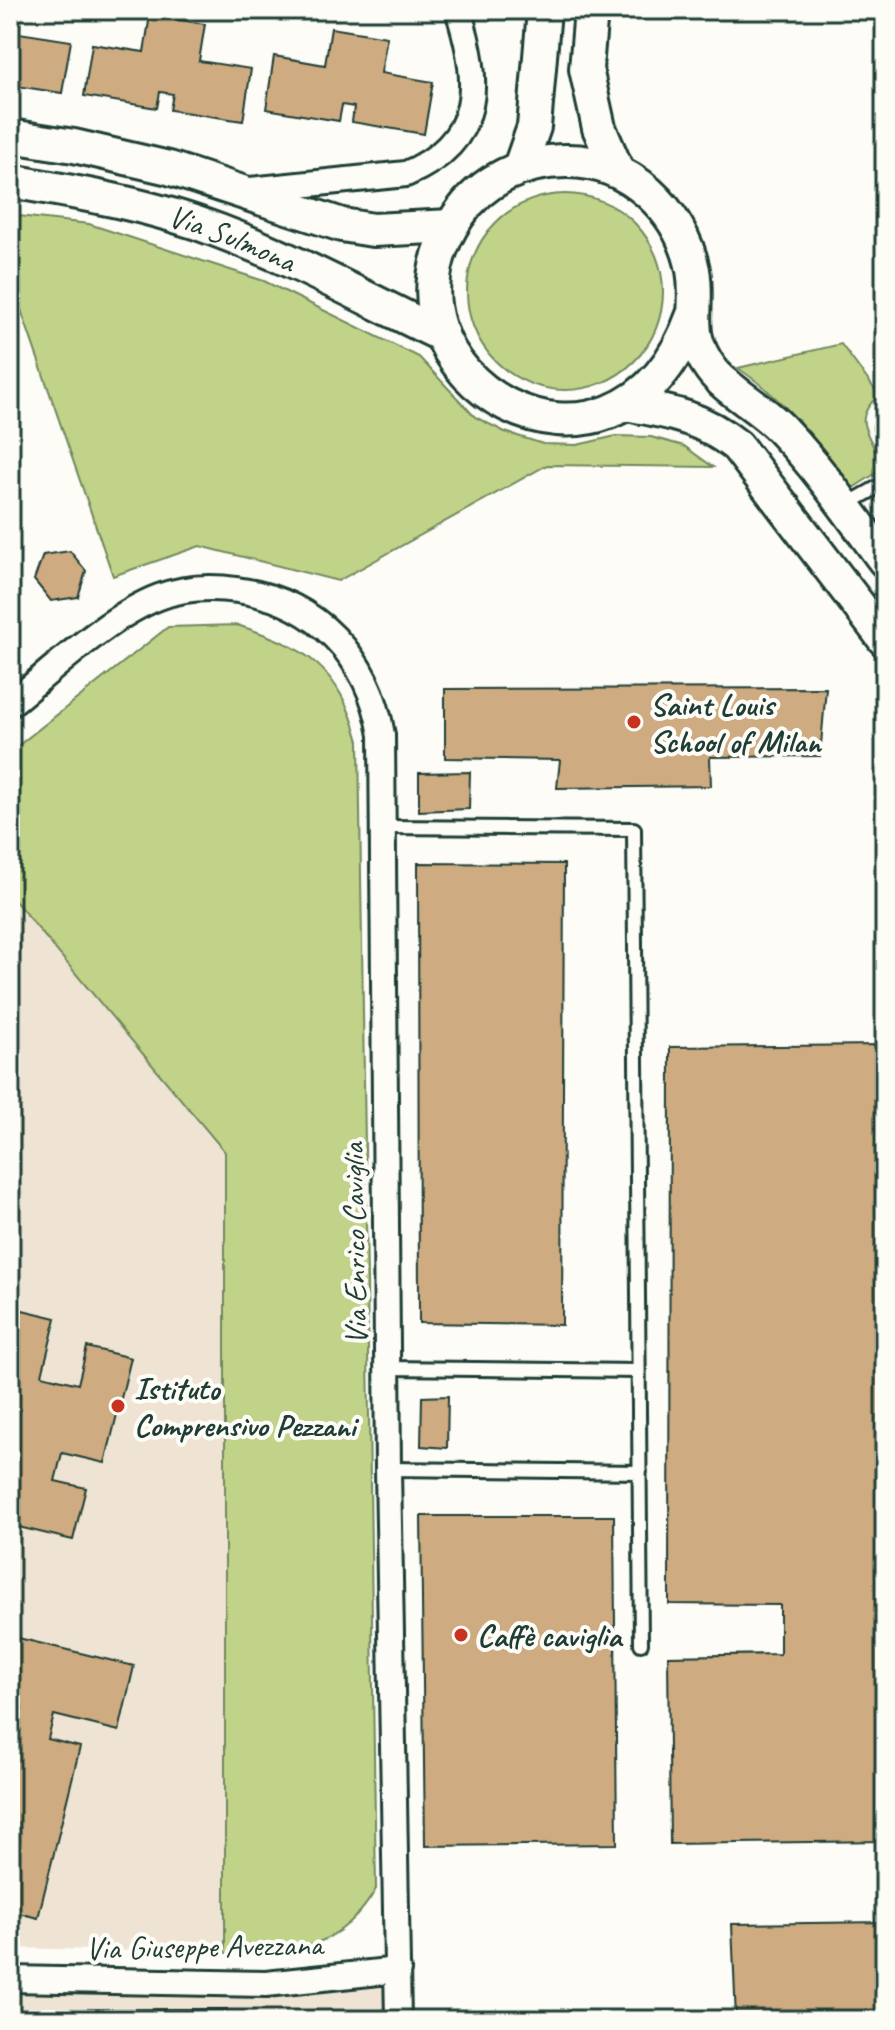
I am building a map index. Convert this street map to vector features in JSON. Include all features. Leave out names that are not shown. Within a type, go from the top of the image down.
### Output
[{"type":"street","points":[[243,190],[406,174],[447,152],[462,133],[470,110],[472,82],[464,28],[458,10]]},
{"type":"street","points":[[520,167],[534,127],[544,10]]},
{"type":"street","points":[[591,10],[586,69],[599,128],[617,170]]},
{"type":"street","name":"Via Sulmona","points":[[10,136],[116,155],[243,190],[342,225],[373,230],[451,226]]},
{"type":"street","points":[[693,315],[677,354],[663,374],[626,404],[596,416],[572,419],[540,417],[495,400],[470,379],[451,354],[442,335],[435,300],[435,276],[440,252],[451,226],[465,206],[484,188],[520,167],[567,160],[591,162],[617,170],[650,193],[670,215],[684,241],[693,273],[695,342],[715,375],[784,431],[885,561]]},
{"type":"street","name":"Via Sulmona","points":[[10,181],[151,209],[217,230],[286,257],[442,335]]},
{"type":"street","points":[[626,404],[685,415],[737,446],[885,640]]},
{"type":"street","name":"Via Enrico Caviglia","points":[[10,704],[118,619],[161,596],[184,589],[212,587],[246,591],[284,602],[308,614],[331,633],[364,679],[375,704],[382,735],[388,1469],[398,2020]]},
{"type":"street","name":"Via Giuseppe Avezzana","points":[[10,1979],[266,1984],[398,1970]]},
{"type":"lane","points":[[885,416],[881,428],[885,438]]},
{"type":"lane","points":[[844,506],[885,483]]},
{"type":"lane","points":[[382,827],[634,829],[641,1644]]},
{"type":"lane","points":[[387,1368],[638,1371]]},
{"type":"lane","points":[[388,1469],[640,1472]]},
{"type":"shaded area","name":"Istituto Comprensivo Pezzani","points":[[10,895],[225,1152],[225,1953],[10,1948]]},
{"type":"shaded area","points":[[398,1970],[398,2020],[10,2020],[10,1979]]},
{"type":"green space","points":[[565,194],[603,201],[620,210],[634,223],[647,237],[656,254],[663,292],[656,330],[647,347],[634,361],[620,374],[603,383],[565,390],[527,383],[510,374],[496,361],[483,347],[474,330],[467,292],[474,254],[483,237],[496,223],[510,210],[527,201]]},
{"type":"green space","points":[[10,215],[89,224],[264,281],[419,357],[475,417],[505,432],[543,444],[577,445],[616,436],[651,437],[684,446],[713,467],[547,465],[338,581],[200,546],[113,576],[10,278]]},
{"type":"green space","points":[[841,344],[879,395],[864,416],[866,432],[878,460],[878,472],[853,488],[786,408],[738,368]]},
{"type":"green space","points":[[237,625],[283,642],[317,664],[341,695],[359,741],[376,1889],[347,1925],[330,1936],[292,1950],[249,1954],[225,1953],[225,1152],[10,895],[10,752],[168,627]]},
{"type":"building","points":[[10,10],[22,10],[19,33],[71,41],[62,93],[10,85]]},
{"type":"building","points":[[150,15],[205,24],[199,61],[251,69],[243,121],[170,110],[173,94],[160,92],[157,108],[84,96],[92,44],[144,52]]},
{"type":"building","points":[[331,28],[387,37],[381,73],[433,82],[424,134],[352,122],[354,107],[342,105],[339,121],[266,109],[274,56],[325,65]]},
{"type":"building","points":[[70,551],[86,571],[78,597],[51,601],[34,580],[43,555]]},
{"type":"building","name":"Saint Louis School of Milan","points":[[826,688],[820,756],[710,757],[711,786],[557,788],[560,760],[445,758],[445,689]]},
{"type":"building","points":[[470,772],[469,809],[419,811],[419,773]]},
{"type":"building","points":[[418,863],[564,864],[562,1325],[419,1323]]},
{"type":"building","points":[[885,1045],[885,1841],[670,1844],[668,1656],[780,1654],[780,1605],[669,1604],[670,1047]]},
{"type":"building","points":[[10,1307],[56,1318],[42,1375],[78,1384],[87,1347],[131,1358],[105,1463],[62,1453],[55,1481],[86,1488],[73,1540],[10,1525],[10,1459],[16,1433],[10,1432]]},
{"type":"building","points":[[448,1396],[447,1448],[421,1446],[422,1397]]},
{"type":"building","points":[[421,1516],[614,1516],[617,1844],[425,1846]]},
{"type":"building","points":[[10,1636],[134,1666],[119,1731],[54,1715],[48,1739],[80,1747],[38,1918],[10,1911],[10,1729],[16,1730],[22,1708],[10,1705]]},
{"type":"building","points":[[885,1922],[885,2020],[736,2020],[732,1924]]},
{"type":"building","points":[[227,2009],[227,2020],[10,2020],[10,2010]]},
{"type":"place","name":"Saint Louis School of Milan","points":[[634,722]]},
{"type":"place","name":"Istituto Comprensivo Pezzani","points":[[118,1406]]},
{"type":"place","name":"Caffè caviglia","points":[[461,1635]]}]
